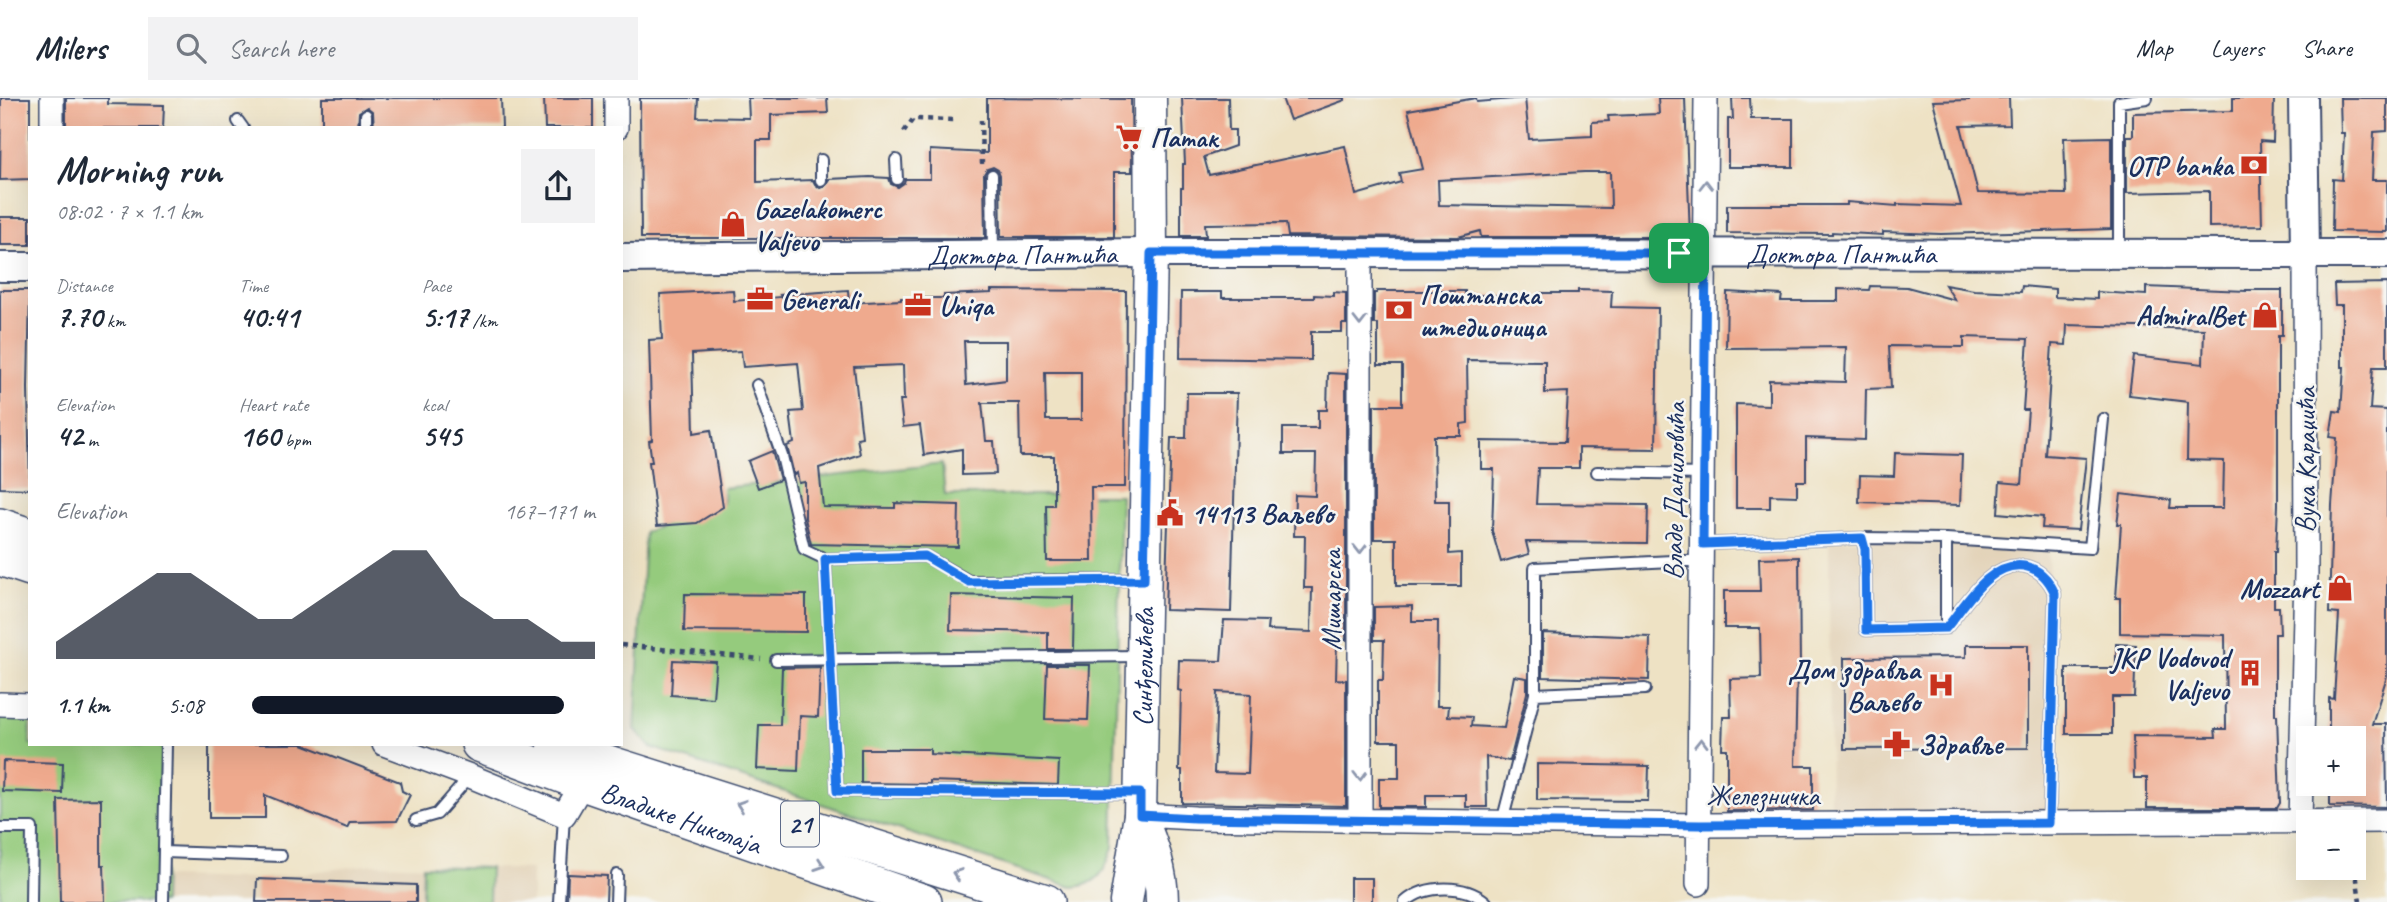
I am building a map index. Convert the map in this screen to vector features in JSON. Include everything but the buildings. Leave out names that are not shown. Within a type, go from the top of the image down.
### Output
[{"type":"main road","name":"Синђелићева","points":[[1126,902],[1140,804],[1151,253],[1150,98]]},
{"type":"main road","points":[[0,526],[28,535]]},
{"type":"main road","points":[[0,558],[28,567]]},
{"type":"main road","name":"Владике Николаја","points":[[567,746],[614,754],[1046,902]]},
{"type":"main road","name":"Владике Николаја","points":[[475,760],[583,783],[924,902]]},
{"type":"main road","name":"Синђелићева","points":[[1140,804],[1157,861],[1163,902]]},
{"type":"street","points":[[52,98],[52,126]]},
{"type":"street","points":[[616,98],[616,126]]},
{"type":"street","name":"Владе Даниловића","points":[[1698,884],[1706,98]]},
{"type":"street","name":"Вука Караџића","points":[[2300,810],[2305,573],[2303,98]]},
{"type":"street","name":"Доктора Пантића","points":[[623,258],[901,251],[993,255],[2387,254]]},
{"type":"street","name":"Мишарска","points":[[1360,253],[1360,820]]},
{"type":"street","points":[[0,267],[28,267]]},
{"type":"street","points":[[0,704],[28,705]]},
{"type":"street","points":[[395,746],[475,760],[564,815],[583,783]]},
{"type":"street","name":"Железничка","points":[[1140,804],[1195,818],[1700,825],[2296,822]]},
{"type":"street","name":"Железничка","points":[[2366,821],[2387,821]]},
{"type":"lane","points":[[2119,253],[2119,102],[2147,98]]},
{"type":"lane","points":[[366,115],[366,126]]},
{"type":"lane","points":[[821,160],[821,180]]},
{"type":"lane","points":[[897,160],[897,179]]},
{"type":"lane","points":[[992,175],[993,255]]},
{"type":"lane","points":[[757,384],[782,456],[804,549],[825,559],[925,556],[969,582],[1144,580]]},
{"type":"lane","points":[[1502,822],[1535,694],[1535,568],[1672,561],[1703,552],[1862,538],[1946,539],[2090,548],[2103,419]]},
{"type":"lane","points":[[1597,472],[1704,474]]},
{"type":"lane","points":[[1862,538],[1865,549],[1866,630],[1946,628],[1984,583],[2006,567],[2031,568],[2042,574],[2050,583],[2055,594],[2049,823]]},
{"type":"lane","points":[[1946,539],[1946,628]]},
{"type":"lane","points":[[825,559],[837,791],[1140,804]]},
{"type":"lane","points":[[776,660],[1143,656]]},
{"type":"lane","points":[[1535,694],[1645,689]]},
{"type":"lane","points":[[163,902],[166,746]]},
{"type":"lane","points":[[416,820],[437,814],[475,760]]},
{"type":"lane","points":[[559,902],[564,815]]},
{"type":"lane","points":[[0,828],[32,828],[31,902]]},
{"type":"lane","points":[[164,852],[281,856]]},
{"type":"lane","points":[[616,902],[617,876]]},
{"type":"lane","points":[[1405,902],[1414,894],[1426,890],[1447,890],[1465,891],[1486,902]]},
{"type":"path","points":[[904,132],[912,119],[957,120]]},
{"type":"path","points":[[981,120],[981,163],[992,175]]},
{"type":"path","points":[[623,645],[776,660]]},
{"type":"path","points":[[2357,880],[2360,902]]},
{"type":"shaded area","name":"Дом здравља Ваљево","points":[[1829,539],[2048,547],[2057,823],[1830,824]]},
{"type":"shaded area","points":[[375,864],[532,869],[532,902],[163,902],[163,877],[257,879]]},
{"type":"green space","points":[[942,464],[945,495],[1121,495],[1113,847],[1104,870],[1088,884],[1072,887],[650,747],[635,729],[645,532],[723,504],[723,488]]},
{"type":"green space","points":[[0,704],[28,705],[28,746],[160,746],[166,754],[163,902],[0,902]]},
{"type":"green space","points":[[423,866],[490,868],[489,902],[422,902]]},
{"type":"place","name":"Патак","points":[[1129,137]]},
{"type":"place","name":"OTP banka","points":[[2254,165]]},
{"type":"place","name":"Gazelakomerc Valjevo","points":[[733,224]]},
{"type":"place","name":"Generali","points":[[760,299]]},
{"type":"place","name":"Uniqa","points":[[918,305]]},
{"type":"place","name":"Поштанска штедионица","points":[[1399,310]]},
{"type":"place","name":"AdmiralBet","points":[[2265,315]]},
{"type":"place","name":"14113 Ваљево","points":[[1170,513]]},
{"type":"place","name":"Mozzart","points":[[2340,588]]},
{"type":"place","name":"JKP Vodovod Valjevo","points":[[2250,673]]},
{"type":"place","name":"Дом здравља Ваљево","points":[[1941,685]]},
{"type":"place","name":"Здравље","points":[[1897,744]]},
{"type":"route","points":[[1151,253],[1679,253],[1706,253],[1703,544],[1862,538],[1865,549],[1866,630],[1946,628],[1995,573],[2006,567],[2019,566],[2042,574],[2055,594],[2049,823],[1700,825],[1195,818],[1140,815],[1140,793],[837,791],[825,559],[925,556],[969,582],[1144,580],[1151,253]]}]
